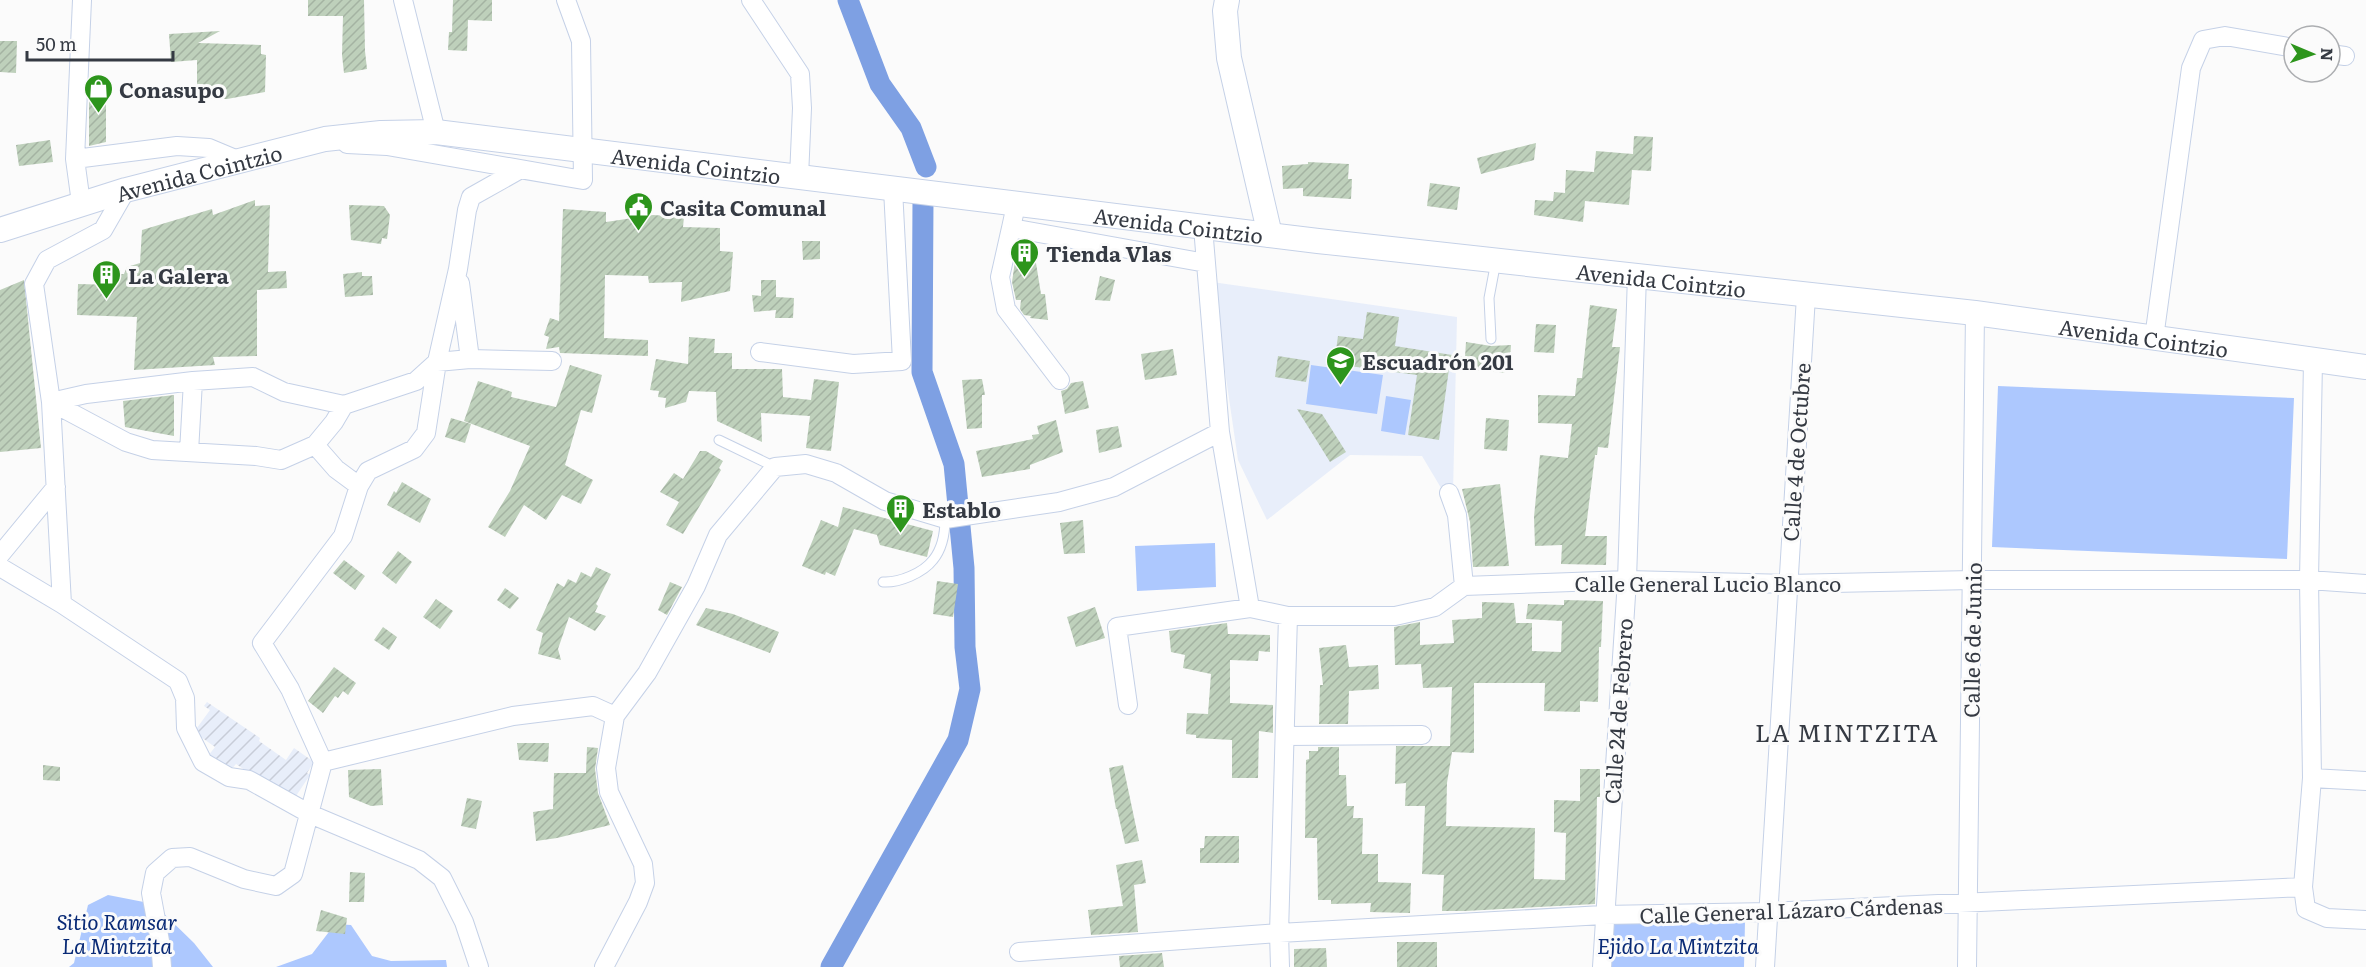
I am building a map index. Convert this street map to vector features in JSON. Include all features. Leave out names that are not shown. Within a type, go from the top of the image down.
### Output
[{"type":"main road","points":[[1227,0],[1225,11],[1229,58],[1270,235]]},
{"type":"main road","name":"Avenida Cointzio","points":[[0,230],[126,190],[325,139],[381,133],[436,132],[892,189],[1013,216],[1203,227],[1637,275],[1975,314],[2366,367]]},
{"type":"street","points":[[81,203],[75,159],[82,0]]},
{"type":"street","points":[[403,0],[436,132]]},
{"type":"street","points":[[325,139],[354,146],[396,148],[583,180],[581,41],[566,0]]},
{"type":"street","points":[[751,0],[801,74],[799,177]]},
{"type":"street","points":[[2154,338],[2191,68],[2203,40],[2225,36],[2282,46]]},
{"type":"street","points":[[75,159],[177,146],[209,148],[240,161]]},
{"type":"street","points":[[162,967],[160,941],[151,893],[155,873],[172,858],[190,856],[244,879],[276,886],[293,874],[323,762],[290,690],[262,643],[343,536],[359,486],[368,471],[414,449],[426,433],[437,362],[471,197],[519,170]]},
{"type":"street","points":[[760,352],[853,364],[902,361],[892,189]]},
{"type":"street","points":[[62,604],[51,402],[34,284],[47,260],[103,230],[126,190]]},
{"type":"street","points":[[1060,380],[1006,309],[1000,277],[1013,216],[1206,263]]},
{"type":"street","points":[[1203,227],[1220,432],[1250,608]]},
{"type":"street","points":[[458,269],[470,359]]},
{"type":"street","name":"Calle 24 de Febrero","points":[[1602,967],[1603,915],[1627,580],[1637,275]]},
{"type":"street","name":"Calle 4 de Octubre","points":[[1765,967],[1806,296]]},
{"type":"street","name":"Calle 6 de Junio","points":[[1966,967],[1975,314]]},
{"type":"street","points":[[51,402],[86,394],[193,381],[253,377],[284,392],[344,405],[416,381],[437,362],[470,359],[552,361]]},
{"type":"street","points":[[2313,361],[2309,580],[2312,778],[2303,887],[2306,909],[2327,918],[2366,920]]},
{"type":"street","points":[[189,452],[193,381]]},
{"type":"street","points":[[51,402],[126,442],[152,450],[256,456],[281,460],[315,445],[334,422],[344,405]]},
{"type":"street","points":[[604,967],[638,902],[645,883],[643,864],[609,792],[606,768],[615,716],[653,664],[696,586],[718,535],[775,467],[806,464],[836,473],[885,501],[953,518],[1059,502],[1114,488],[1220,432]]},
{"type":"street","points":[[315,445],[336,469],[359,486]]},
{"type":"street","points":[[0,555],[56,487]]},
{"type":"street","points":[[1128,705],[1117,627],[1250,608],[1288,616],[1395,616],[1435,607],[1464,586],[1457,515],[1449,493]]},
{"type":"street","points":[[0,567],[62,604],[178,681],[185,698],[186,729],[203,762],[230,777],[249,780],[310,813],[419,860],[442,878],[464,922],[479,967]]},
{"type":"street","name":"Calle General Lucio Blanco","points":[[1464,586],[1627,580],[1787,584],[1972,580],[2309,580],[2366,584]]},
{"type":"street","points":[[1280,967],[1288,616]]},
{"type":"street","points":[[323,762],[513,716],[593,706],[615,716]]},
{"type":"street","points":[[1285,736],[1422,735]]},
{"type":"street","points":[[2312,778],[2366,781]]},
{"type":"street","name":"Calle General Lázaro Cárdenas","points":[[1019,952],[1279,933],[1603,915],[1769,912],[2303,887]]},
{"type":"lane","points":[[1491,339],[1489,298],[1496,260]]},
{"type":"lane","points":[[719,440],[775,467]]},
{"type":"lane","points":[[883,582],[895,582],[912,575],[933,560],[953,518]]},
{"type":"shaded area","name":"Escuadrón 201","points":[[1212,282],[1457,317],[1453,493],[1444,493],[1422,456],[1350,455],[1267,520],[1238,460]]},
{"type":"shaded area","points":[[207,702],[260,738],[259,741],[286,760],[294,748],[314,762],[307,773],[310,775],[292,802],[236,764],[230,771],[208,756],[215,747],[194,732],[210,710],[204,706]]},
{"type":"green space","points":[[1311,365],[1383,375],[1377,414],[1306,404]]},
{"type":"green space","points":[[1998,386],[2294,398],[2287,559],[1992,547]]},
{"type":"green space","points":[[1386,396],[1411,400],[1405,435],[1381,431]]},
{"type":"green space","points":[[1215,543],[1216,587],[1137,591],[1135,546]]},
{"type":"green space","name":"Sitio Ramsar La Mintzita","points":[[108,895],[154,904],[194,943],[213,967],[69,967],[74,963],[88,905]]},
{"type":"green space","name":"Ejido La Mintzita","points":[[1611,920],[1745,922],[1744,967],[1611,967]]},
{"type":"green space","points":[[335,924],[351,925],[372,956],[391,961],[446,960],[447,967],[276,967],[312,954]]},
{"type":"building","points":[[308,0],[364,0],[367,69],[344,73],[343,16],[308,16]]},
{"type":"building","points":[[453,0],[492,0],[492,21],[468,20],[467,51],[448,50],[449,32],[452,32]]},
{"type":"building","points":[[220,31],[198,43],[261,45],[261,54],[266,55],[265,92],[227,99],[208,99],[209,87],[197,87],[197,60],[171,62],[169,34]]},
{"type":"building","points":[[0,41],[17,41],[16,73],[0,72]]},
{"type":"building","name":"Conasupo","points":[[89,94],[106,94],[106,142],[89,146]]},
{"type":"building","points":[[1634,136],[1653,137],[1651,171],[1632,170],[1629,205],[1585,201],[1583,222],[1534,215],[1535,200],[1553,201],[1554,192],[1565,193],[1566,170],[1594,172],[1596,151],[1633,154]]},
{"type":"building","points":[[50,140],[53,162],[19,166],[16,145]]},
{"type":"building","points":[[1536,143],[1534,160],[1481,174],[1477,158]]},
{"type":"building","points":[[1308,162],[1349,164],[1348,179],[1352,179],[1351,199],[1303,196],[1303,188],[1283,189],[1282,166],[1308,164]]},
{"type":"building","points":[[1430,183],[1460,187],[1457,210],[1427,206]]},
{"type":"building","points":[[255,200],[255,206],[270,205],[268,272],[286,271],[287,288],[257,290],[257,356],[213,357],[215,365],[134,370],[137,317],[77,315],[78,284],[116,285],[116,279],[120,279],[127,267],[140,263],[142,230],[212,209],[213,215]]},
{"type":"building","points":[[349,205],[384,206],[390,215],[387,239],[382,238],[381,244],[351,240]]},
{"type":"building","points":[[563,209],[606,212],[606,222],[653,215],[684,217],[683,227],[720,228],[720,251],[733,252],[730,291],[681,302],[682,282],[649,283],[648,276],[605,275],[604,338],[648,340],[648,356],[560,353],[559,347],[546,349],[549,337],[544,335],[550,318],[559,321]]},
{"type":"building","points":[[802,241],[820,241],[820,259],[803,260]]},
{"type":"building","name":"Tienda Vlas","points":[[1015,261],[1036,263],[1041,294],[1045,294],[1048,320],[1030,318],[1031,316],[1024,315],[1020,309],[1021,300],[1016,300],[1012,282]]},
{"type":"building","points":[[362,272],[362,276],[372,276],[373,295],[345,297],[343,274]]},
{"type":"building","points":[[1100,276],[1115,280],[1110,301],[1095,300]]},
{"type":"building","points":[[24,280],[41,448],[0,452],[0,290]]},
{"type":"building","points":[[761,280],[776,280],[776,297],[794,298],[793,318],[775,318],[776,310],[754,312],[752,295],[761,296]]},
{"type":"building","points":[[1590,305],[1617,309],[1612,347],[1620,347],[1608,448],[1598,447],[1597,455],[1595,455],[1585,536],[1607,536],[1606,565],[1561,564],[1562,545],[1535,546],[1534,517],[1540,455],[1568,458],[1572,424],[1538,423],[1538,395],[1575,396],[1577,378],[1582,378]]},
{"type":"building","points":[[1367,312],[1399,317],[1395,346],[1465,357],[1466,342],[1491,346],[1511,345],[1509,373],[1449,369],[1439,440],[1408,435],[1417,375],[1334,364],[1338,336],[1363,339]]},
{"type":"building","points":[[1536,324],[1556,325],[1554,353],[1534,352]]},
{"type":"building","points":[[689,337],[715,339],[714,353],[732,353],[732,369],[782,369],[783,397],[811,400],[814,379],[839,382],[831,451],[806,448],[810,416],[761,413],[762,442],[717,421],[716,392],[689,391],[686,402],[665,408],[666,398],[658,397],[659,391],[650,390],[656,359],[688,364]]},
{"type":"building","points":[[1173,349],[1177,375],[1145,380],[1141,354]]},
{"type":"building","points":[[1278,356],[1310,361],[1306,382],[1275,377]]},
{"type":"building","points":[[570,365],[602,375],[592,413],[581,410],[565,465],[593,480],[581,504],[562,495],[546,520],[524,505],[505,537],[488,527],[510,491],[530,446],[464,421],[478,381],[512,392],[511,397],[556,407]]},
{"type":"building","points":[[982,379],[985,395],[982,395],[982,428],[967,429],[962,380]]},
{"type":"building","points":[[1083,381],[1089,408],[1065,414],[1061,391],[1067,389],[1071,383]]},
{"type":"building","points":[[174,395],[174,436],[125,427],[123,401]]},
{"type":"building","points":[[1297,409],[1322,414],[1346,452],[1330,462]]},
{"type":"building","points":[[451,418],[471,424],[465,443],[445,437]]},
{"type":"building","points":[[1486,418],[1509,420],[1507,451],[1484,449]]},
{"type":"building","points":[[1056,420],[1063,452],[1030,465],[1030,469],[982,477],[976,451],[1033,439],[1032,435],[1039,434],[1037,426]]},
{"type":"building","points":[[1118,426],[1122,447],[1099,453],[1096,430]]},
{"type":"building","points":[[700,451],[706,451],[723,461],[719,468],[721,470],[683,534],[666,525],[679,502],[660,492],[674,473],[683,479]]},
{"type":"building","points":[[402,482],[431,499],[420,523],[387,505]]},
{"type":"building","points":[[1500,484],[1509,566],[1473,567],[1470,522],[1462,489]]},
{"type":"building","points":[[843,507],[933,531],[927,557],[880,545],[877,535],[854,529],[835,576],[826,572],[825,575],[802,566],[821,520],[838,527]]},
{"type":"building","points":[[1083,520],[1085,553],[1064,554],[1060,523]]},
{"type":"building","points":[[398,551],[412,562],[396,584],[382,573]]},
{"type":"building","points":[[344,560],[365,576],[355,590],[333,573]]},
{"type":"building","points":[[596,567],[611,574],[596,604],[598,606],[595,612],[606,616],[595,631],[569,617],[558,649],[561,660],[538,654],[543,633],[536,630],[557,583],[564,587],[568,579],[576,583],[581,572],[591,577]]},
{"type":"building","points":[[937,581],[958,584],[953,617],[933,614]]},
{"type":"building","points":[[670,582],[682,587],[667,615],[658,610]]},
{"type":"building","points":[[505,588],[519,598],[510,609],[497,600]]},
{"type":"building","points":[[436,599],[453,611],[440,629],[423,617]]},
{"type":"building","points":[[1564,600],[1603,601],[1598,702],[1580,701],[1580,712],[1544,711],[1545,683],[1474,683],[1474,753],[1452,752],[1447,783],[1446,826],[1535,828],[1534,879],[1565,880],[1566,833],[1554,832],[1554,800],[1580,801],[1580,769],[1600,769],[1600,797],[1597,797],[1595,904],[1442,911],[1444,875],[1422,874],[1425,806],[1405,806],[1406,783],[1395,784],[1396,746],[1450,746],[1452,687],[1423,688],[1421,664],[1395,665],[1394,627],[1420,622],[1420,645],[1454,643],[1452,620],[1482,618],[1482,602],[1514,603],[1516,623],[1532,623],[1532,651],[1561,652],[1562,621],[1526,619],[1528,604],[1564,605]]},
{"type":"building","points":[[1095,607],[1105,638],[1076,647],[1067,617]]},
{"type":"building","points":[[706,608],[733,614],[779,632],[770,653],[696,625]]},
{"type":"building","points":[[1227,623],[1228,634],[1270,635],[1270,652],[1259,651],[1258,661],[1230,660],[1230,703],[1273,705],[1273,733],[1259,731],[1258,778],[1232,778],[1232,740],[1196,738],[1196,735],[1186,734],[1187,713],[1208,714],[1211,674],[1183,668],[1185,655],[1171,652],[1169,631]]},
{"type":"building","points":[[383,627],[397,637],[389,650],[374,640]]},
{"type":"building","points":[[1346,645],[1349,667],[1378,665],[1379,689],[1349,691],[1348,724],[1319,724],[1320,685],[1323,685],[1319,648]]},
{"type":"building","points":[[334,667],[356,683],[348,695],[343,691],[338,698],[335,696],[323,713],[308,701]]},
{"type":"building","points":[[517,743],[549,743],[548,762],[519,760]]},
{"type":"building","points":[[587,747],[598,748],[595,769],[598,793],[610,825],[536,841],[533,812],[553,809],[554,773],[586,773]]},
{"type":"building","points":[[1318,747],[1339,747],[1339,775],[1346,775],[1347,806],[1354,806],[1353,818],[1363,818],[1362,854],[1378,854],[1378,882],[1411,883],[1410,913],[1370,912],[1371,903],[1331,904],[1331,900],[1318,900],[1317,838],[1305,838],[1306,760],[1309,759],[1309,751],[1318,751]]},
{"type":"building","points":[[43,765],[60,767],[60,781],[43,780]]},
{"type":"building","points":[[1123,765],[1139,841],[1125,844],[1109,768]]},
{"type":"building","points":[[381,769],[383,805],[371,806],[349,797],[348,770]]},
{"type":"building","points":[[467,798],[482,801],[476,829],[461,826]]},
{"type":"building","points":[[1205,836],[1239,836],[1239,863],[1200,863],[1200,848],[1204,848]]},
{"type":"building","points":[[1142,860],[1146,883],[1134,885],[1138,932],[1091,935],[1088,910],[1123,906],[1116,865]]},
{"type":"building","points":[[350,872],[365,873],[364,902],[349,902]]},
{"type":"building","points":[[321,910],[347,918],[345,934],[316,931]]},
{"type":"building","points":[[1397,942],[1437,942],[1437,967],[1397,967]]},
{"type":"building","points":[[1326,948],[1327,967],[1294,967],[1294,949]]},
{"type":"building","points":[[1162,953],[1164,967],[1120,967],[1119,956]]},
{"type":"waterway","points":[[848,0],[880,84],[911,128],[926,167]]},
{"type":"waterway","points":[[831,967],[958,740],[970,689],[965,647],[964,568],[954,464],[922,372],[923,200]]},
{"type":"place","name":"Conasupo","points":[[98,114]]},
{"type":"place","name":"Casita Comunal","points":[[639,232]]},
{"type":"place","name":"Tienda Vlas","points":[[1025,278]]},
{"type":"place","name":"La Galera","points":[[107,300]]},
{"type":"place","name":"Escuadrón 201","points":[[1341,386]]},
{"type":"place","name":"Establo","points":[[901,534]]},
{"type":"district","name":"LA MINTZITA","points":[[1847,731]]}]
